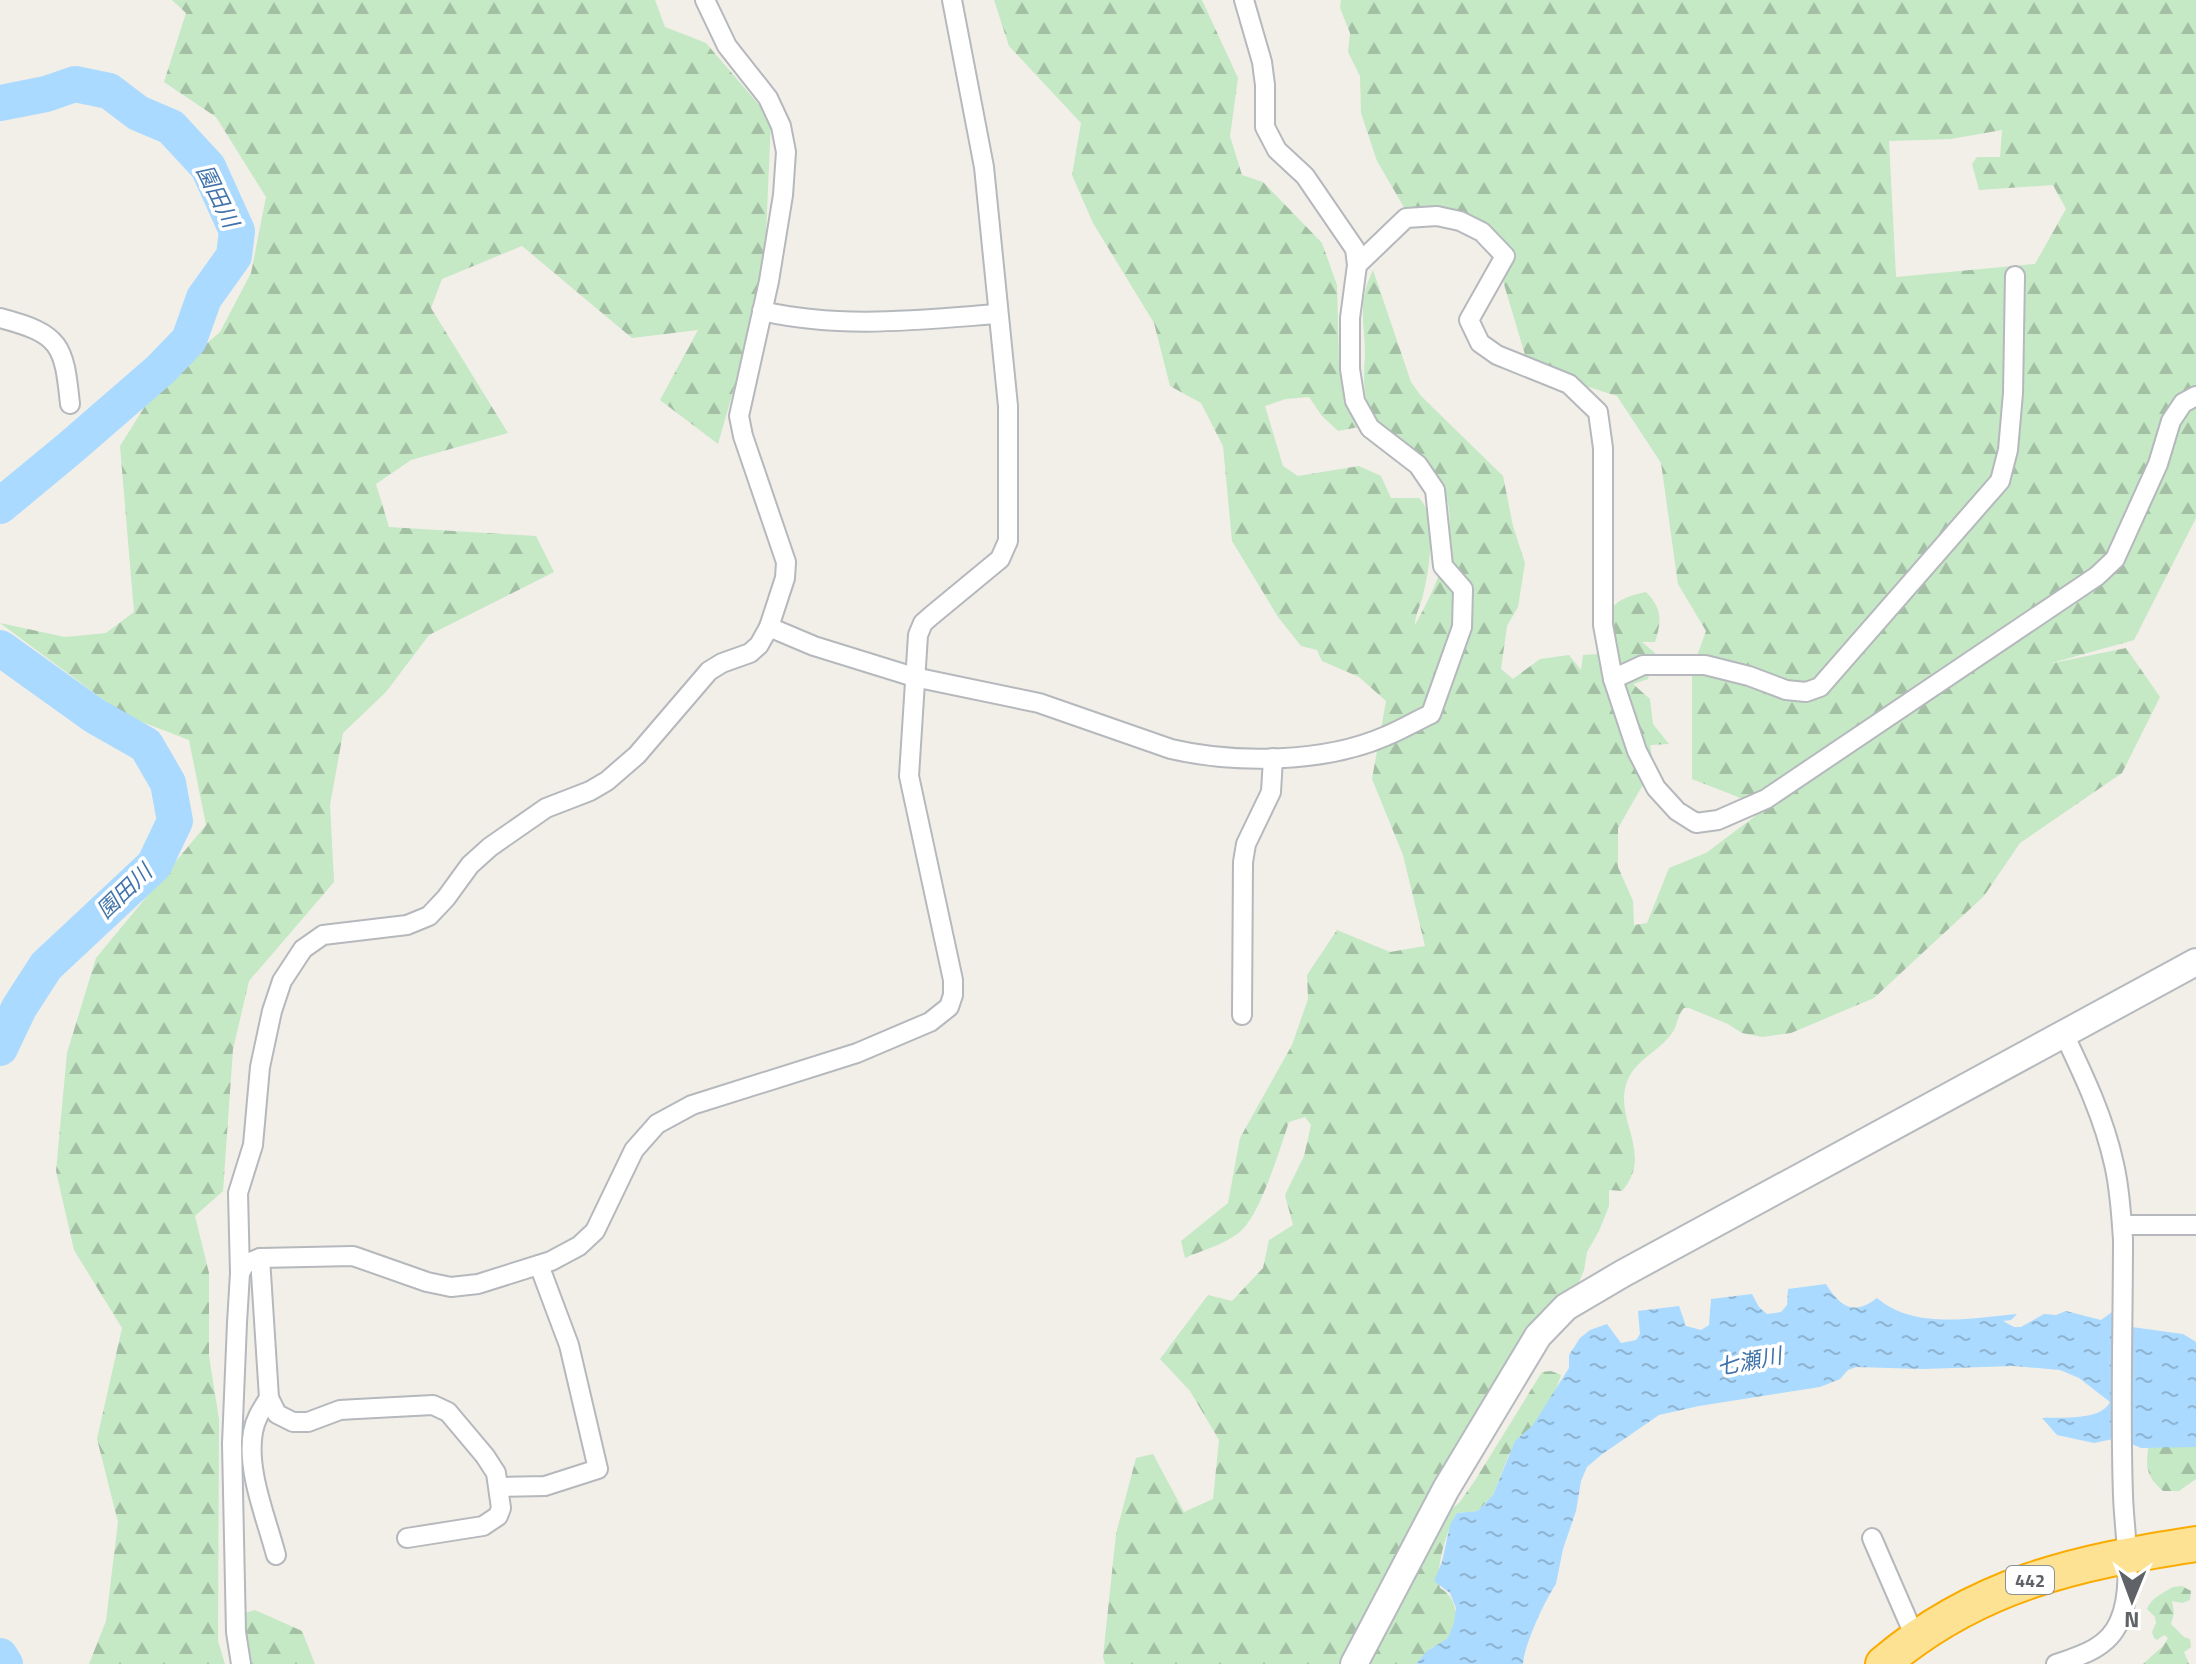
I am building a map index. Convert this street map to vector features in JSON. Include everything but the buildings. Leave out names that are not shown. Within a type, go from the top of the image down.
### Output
[{"type":"highway","name":"442","points":[[1883,1664],[1915,1637],[1978,1601],[2033,1579],[2126,1555],[2196,1544]]},
{"type":"street","points":[[241,1664],[236,1632],[232,1444],[240,1273],[238,1193],[253,1145],[260,1067],[282,981],[303,949],[323,935],[407,925],[429,916],[470,865],[490,847],[546,808],[607,781],[652,741],[709,671],[755,650],[769,627],[783,587],[786,562],[739,416],[783,195],[786,152],[781,126],[768,98],[727,46],[705,0]]},
{"type":"street","points":[[240,1273],[245,1264],[260,1258],[353,1256],[427,1282],[451,1287],[478,1284],[539,1265],[569,1252],[595,1231],[634,1150],[657,1124],[674,1113],[734,1090],[876,1046],[930,1022],[949,1007],[953,980],[909,776],[918,635],[923,623],[992,567],[1006,551],[1008,541],[1008,406],[984,167],[952,0]]},
{"type":"street","points":[[769,627],[814,646],[914,677],[1039,703],[1193,754],[1273,758],[1357,746],[1385,737],[1431,714],[1462,627],[1463,589],[1443,566],[1435,490],[1418,465],[1370,428],[1355,401],[1350,369],[1350,318],[1357,265],[1355,249],[1305,176],[1277,150],[1265,127],[1262,62],[1244,0]]},
{"type":"street","points":[[1357,265],[1406,218],[1437,216],[1460,221],[1482,232],[1505,256],[1469,320],[1480,343],[1497,355],[1569,384],[1598,412],[1603,448],[1603,625],[1613,679],[1637,751],[1656,788],[1677,811],[1696,823],[1718,820],[1766,799],[2097,576],[2115,559],[2158,464],[2171,421],[2183,403],[2196,396]]},
{"type":"street","points":[[1613,679],[1643,665],[1705,665],[1749,676],[1786,690],[1806,692],[1820,687],[2000,481],[2008,450],[2013,393],[2015,276]]},
{"type":"street","points":[[762,311],[823,321],[860,323],[997,314]]},
{"type":"street","points":[[0,318],[33,329],[54,342],[66,362],[70,404]]},
{"type":"street","points":[[1242,1015],[1243,862],[1246,844],[1271,792],[1273,758]]},
{"type":"street","points":[[1354,1664],[1446,1489],[1506,1387],[1551,1320],[1586,1294],[2196,962]]},
{"type":"street","points":[[2056,1664],[2094,1649],[2117,1627],[2125,1602],[2126,1555],[2123,1495],[2123,1232],[2117,1180],[2103,1125],[2064,1034]]},
{"type":"street","points":[[2123,1232],[2196,1225]]},
{"type":"street","points":[[260,1258],[269,1398],[277,1414],[293,1422],[308,1422],[348,1409],[438,1406],[452,1417],[496,1473],[501,1508],[498,1516],[489,1523],[407,1538]]},
{"type":"street","points":[[500,1487],[545,1486],[598,1469],[569,1345],[539,1265]]},
{"type":"street","points":[[269,1398],[253,1430],[251,1449],[255,1480],[276,1555]]},
{"type":"street","points":[[1872,1538],[1915,1637]]},
{"type":"green space","points":[[172,0],[655,0],[665,27],[706,43],[771,119],[764,283],[718,444],[660,400],[698,330],[632,338],[522,246],[442,279],[431,308],[508,433],[411,460],[376,484],[389,527],[536,536],[554,572],[429,635],[386,692],[343,733],[330,805],[334,882],[249,981],[233,1049],[223,1191],[195,1216],[209,1273],[209,1356],[219,1419],[218,1641],[225,1664],[89,1664],[106,1621],[118,1522],[97,1439],[122,1328],[74,1250],[56,1171],[67,1053],[96,958],[206,825],[189,740],[124,715],[0,623],[65,637],[106,633],[134,612],[120,446],[157,387],[220,332],[251,273],[266,197],[216,117],[164,82],[186,13]]},
{"type":"green space","points":[[994,0],[1202,0],[1238,78],[1230,136],[1242,175],[1263,182],[1322,243],[1337,285],[1339,362],[1348,401],[1359,427],[1338,431],[1322,416],[1309,397],[1286,399],[1265,406],[1283,466],[1298,476],[1359,466],[1381,476],[1391,498],[1419,498],[1428,518],[1430,545],[1425,585],[1415,625],[1441,570],[1449,528],[1449,508],[1444,489],[1433,471],[1381,426],[1367,402],[1363,307],[1373,270],[1411,382],[1421,396],[1503,476],[1513,526],[1525,563],[1518,607],[1507,626],[1501,669],[1513,679],[1540,659],[1569,655],[1581,670],[1583,655],[1598,654],[1605,620],[1615,605],[1623,599],[1646,592],[1651,598],[1658,609],[1659,628],[1655,642],[1642,642],[1655,653],[1648,679],[1633,684],[1650,699],[1653,724],[1669,744],[1650,745],[1655,773],[1641,788],[1618,828],[1618,867],[1633,901],[1634,925],[1647,923],[1669,868],[1706,853],[1766,808],[1692,779],[1692,670],[1706,631],[1678,584],[1661,463],[1617,396],[1529,368],[1497,261],[1466,221],[1405,209],[1377,161],[1361,113],[1360,76],[1348,52],[1350,33],[1340,8],[1341,0],[2196,0],[2196,518],[2134,640],[2048,664],[2126,648],[2160,697],[2122,773],[2020,843],[1984,896],[1874,998],[1791,1033],[1762,1037],[1742,1033],[1728,1024],[1684,1008],[1668,1038],[1635,1069],[1626,1085],[1624,1098],[1634,1151],[1635,1164],[1631,1178],[1622,1191],[1609,1190],[1609,1206],[1587,1252],[1579,1282],[1566,1298],[1448,1512],[1459,1503],[1474,1482],[1542,1372],[1551,1371],[1561,1375],[1547,1415],[1509,1454],[1493,1495],[1478,1511],[1457,1513],[1445,1540],[1439,1571],[1440,1588],[1454,1604],[1455,1626],[1447,1639],[1430,1649],[1416,1664],[1105,1664],[1103,1657],[1116,1534],[1136,1458],[1153,1454],[1184,1512],[1213,1499],[1219,1440],[1190,1391],[1160,1359],[1208,1295],[1232,1301],[1263,1268],[1269,1240],[1293,1225],[1285,1195],[1304,1156],[1311,1125],[1305,1117],[1289,1122],[1263,1195],[1241,1231],[1185,1258],[1181,1241],[1228,1203],[1240,1138],[1292,1045],[1308,999],[1307,975],[1337,930],[1390,952],[1425,946],[1403,855],[1372,779],[1386,701],[1359,677],[1322,661],[1317,650],[1301,646],[1278,617],[1232,541],[1223,446],[1201,403],[1170,386],[1154,323],[1093,223],[1072,175],[1081,123],[1009,46]],"holes":[[[2002,130],[2000,157],[1977,157],[1972,164],[1979,190],[2053,185],[2066,209],[2035,264],[1896,277],[1889,141],[1951,139]]]},
{"type":"green space","points":[[2149,1444],[2196,1446],[2196,1479],[2179,1491],[2163,1491],[2148,1470]]},
{"type":"green space","points":[[2182,1586],[2191,1591],[2190,1600],[2182,1603],[2172,1601],[2174,1613],[2171,1624],[2190,1639],[2191,1647],[2184,1652],[2189,1664],[2143,1664],[2168,1638],[2164,1635],[2157,1640],[2154,1638],[2152,1632],[2156,1623],[2155,1617],[2147,1609],[2149,1605],[2165,1591]]},
{"type":"green space","points":[[255,1610],[302,1631],[315,1664],[252,1664],[242,1614]]},
{"type":"water","name":"七瀬川","points":[[1826,1284],[1842,1303],[1854,1308],[1877,1298],[1908,1315],[1926,1318],[1944,1320],[2017,1314],[2011,1320],[2003,1321],[2014,1327],[2021,1327],[2044,1314],[2056,1315],[2066,1311],[2101,1320],[2112,1312],[2117,1325],[2183,1334],[2196,1342],[2196,1447],[2141,1448],[2118,1438],[2094,1443],[2057,1435],[2042,1418],[2090,1415],[2110,1402],[2079,1378],[2060,1370],[2013,1366],[1923,1369],[1856,1367],[1840,1379],[1820,1387],[1659,1415],[1587,1467],[1556,1584],[1536,1623],[1523,1664],[1416,1664],[1427,1651],[1448,1638],[1454,1623],[1456,1608],[1450,1593],[1434,1581],[1442,1562],[1450,1525],[1457,1513],[1478,1511],[1493,1495],[1515,1441],[1533,1425],[1569,1368],[1569,1355],[1580,1338],[1590,1330],[1607,1324],[1621,1343],[1636,1340],[1640,1334],[1638,1311],[1679,1306],[1686,1326],[1701,1330],[1709,1325],[1711,1299],[1752,1294],[1767,1314],[1781,1312],[1787,1305],[1788,1289]]},
{"type":"waterway","name":"園田川","points":[[0,103],[46,94],[75,84],[109,91],[138,113],[171,127],[208,167],[237,231],[234,256],[204,298],[189,340],[160,370],[0,506]]},
{"type":"waterway","name":"園田川","points":[[0,648],[95,716],[146,745],[168,783],[175,821],[154,865],[46,966],[19,1008],[0,1048]]},
{"type":"waterway","name":"園田川","points":[[0,1656],[5,1664]]}]
